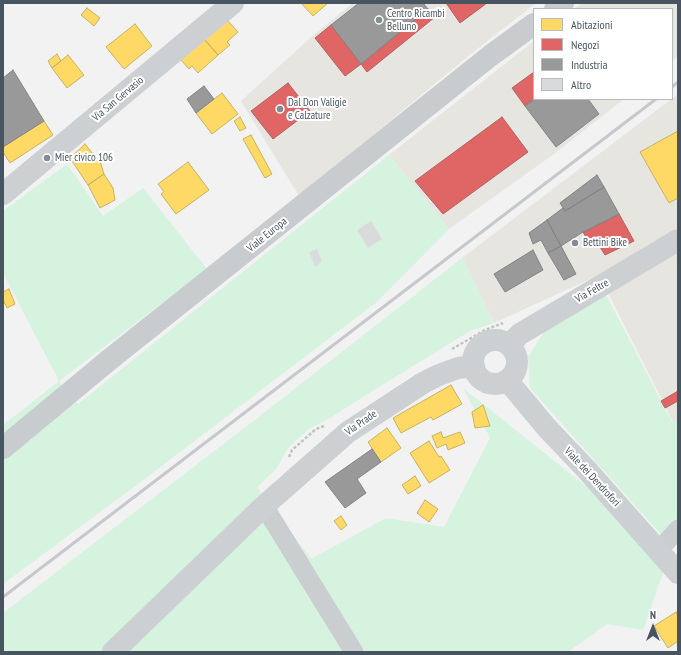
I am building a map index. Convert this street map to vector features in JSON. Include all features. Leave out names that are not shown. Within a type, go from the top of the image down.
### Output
[{"type":"main road","name":"Via San Gervasio","points":[[3,194],[234,3]]},
{"type":"main road","name":"Viale Europa","points":[[3,448],[109,360],[490,56],[533,25]]},
{"type":"main road","name":"Via Feltre","points":[[510,345],[520,334],[678,240]]},
{"type":"main road","points":[[490,340],[504,341],[510,345],[515,353],[517,363],[514,373],[507,380],[499,383],[491,383],[483,380],[477,374],[474,366],[473,359],[475,353],[484,343],[490,340]]},
{"type":"main road","name":"Via Prade","points":[[113,652],[264,506],[348,432],[422,383],[458,368],[474,366]]},
{"type":"main road","name":"Viale dei Dendrofori","points":[[507,380],[547,428],[678,572]]},
{"type":"street","points":[[264,506],[354,652]]},
{"type":"street","points":[[659,550],[678,529]]},
{"type":"shaded area","points":[[353,3],[536,3],[477,49],[299,196],[241,101],[310,38]]},
{"type":"shaded area","points":[[582,3],[678,3],[678,56],[673,60],[673,8],[575,8]]},
{"type":"shaded area","points":[[533,42],[533,100],[623,100],[554,154],[449,229],[389,155]]},
{"type":"shaded area","points":[[678,94],[678,419],[673,422],[599,275],[494,323],[462,258],[670,100],[673,100],[673,98]]},
{"type":"green space","points":[[389,155],[449,229],[378,301],[146,478],[3,584],[3,425],[59,381],[78,404]]},
{"type":"green space","points":[[67,164],[103,216],[143,188],[207,269],[59,381],[3,273],[3,211]]},
{"type":"green space","points":[[462,258],[494,323],[470,331],[330,418],[310,428],[288,448],[276,469],[257,487],[311,559],[386,518],[444,527],[490,438],[463,388],[657,543],[668,559],[643,630],[607,624],[568,652],[3,652],[3,613],[247,426]]},
{"type":"green space","points":[[605,293],[672,422],[678,419],[678,525],[665,539],[530,388],[528,357],[551,321]]},
{"type":"building: Abitazioni","points":[[301,3],[328,3],[313,16]]},
{"type":"building: Abitazioni","points":[[87,8],[100,18],[94,26],[81,15]]},
{"type":"building: Abitazioni","points":[[226,19],[238,32],[227,42],[230,45],[218,55],[204,39]]},
{"type":"building: Abitazioni","points":[[135,24],[152,46],[124,69],[106,47]]},
{"type":"building: Abitazioni","points":[[204,39],[218,55],[198,73],[192,66],[189,69],[181,60]]},
{"type":"building: Abitazioni","points":[[57,54],[61,61],[52,68],[48,61]]},
{"type":"building: Abitazioni","points":[[68,55],[84,75],[67,88],[52,68]]},
{"type":"building: Abitazioni","points":[[222,93],[238,114],[212,134],[196,113]]},
{"type":"building: Abitazioni","points":[[240,117],[246,128],[240,131],[234,121]]},
{"type":"building: Abitazioni","points":[[44,121],[53,135],[10,163],[3,152],[3,147]]},
{"type":"building: Abitazioni","points":[[678,131],[678,198],[669,203],[640,152]]},
{"type":"building: Abitazioni","points":[[251,135],[272,174],[265,178],[243,139]]},
{"type":"building: Abitazioni","points":[[85,144],[101,164],[104,174],[88,185],[70,158]]},
{"type":"building: Abitazioni","points":[[188,162],[209,190],[176,214],[161,194],[164,192],[158,184]]},
{"type":"building: Abitazioni","points":[[104,174],[113,188],[115,200],[100,208],[88,185]]},
{"type":"building: Abitazioni","points":[[9,289],[15,304],[7,308],[3,300],[3,292]]},
{"type":"building: Abitazioni","points":[[451,385],[462,404],[433,420],[431,417],[401,433],[393,418]]},
{"type":"building: Abitazioni","points":[[483,405],[490,426],[475,428],[472,412]]},
{"type":"building: Abitazioni","points":[[387,428],[401,448],[381,462],[368,442]]},
{"type":"building: Abitazioni","points":[[441,432],[443,438],[460,432],[465,443],[448,450],[446,444],[437,448],[432,436]]},
{"type":"building: Abitazioni","points":[[429,441],[439,457],[441,456],[450,470],[429,483],[410,453]]},
{"type":"building: Abitazioni","points":[[415,476],[421,486],[408,494],[402,485]]},
{"type":"building: Abitazioni","points":[[425,500],[438,509],[429,522],[417,513]]},
{"type":"building: Abitazioni","points":[[341,516],[347,525],[341,530],[334,521]]},
{"type":"building: Abitazioni","points":[[676,612],[678,616],[678,641],[668,648],[654,626]]},
{"type":"building: Negozi","points":[[446,3],[487,3],[460,23]]},
{"type":"building: Negozi","points":[[428,9],[435,17],[367,72],[361,64]]},
{"type":"building: Negozi","points":[[331,25],[361,64],[345,76],[315,38]]},
{"type":"building: Negozi","points":[[533,73],[534,100],[525,106],[512,88]]},
{"type":"building: Negozi","points":[[288,83],[310,111],[273,139],[251,111]]},
{"type":"building: Negozi","points":[[502,117],[528,152],[443,214],[415,181]]},
{"type":"building: Negozi","points":[[619,214],[634,241],[605,255],[597,242],[590,244],[583,232]]},
{"type":"building: Negozi","points":[[678,391],[678,401],[665,408],[661,401]]},
{"type":"building: Industria","points":[[359,3],[423,3],[428,9],[361,64],[331,25]]},
{"type":"building: Industria","points":[[13,70],[44,121],[3,147],[3,78]]},
{"type":"building: Industria","points":[[204,86],[214,99],[196,113],[187,99]]},
{"type":"building: Industria","points":[[534,100],[589,100],[599,114],[556,147],[525,106]]},
{"type":"building: Industria","points":[[597,175],[604,187],[565,211],[560,203]]},
{"type":"building: Industria","points":[[604,187],[619,214],[583,232],[561,246],[547,220],[563,208],[565,211]]},
{"type":"building: Industria","points":[[547,220],[561,246],[548,253],[541,240],[533,244],[529,233]]},
{"type":"building: Industria","points":[[561,246],[576,274],[564,280],[548,253]]},
{"type":"building: Industria","points":[[533,250],[543,270],[505,292],[494,274]]},
{"type":"building: Industria","points":[[372,449],[381,462],[357,479],[366,493],[345,508],[325,482]]},
{"type":"building: Altro","points":[[371,221],[382,239],[368,248],[357,230]]},
{"type":"building: Altro","points":[[317,249],[322,261],[315,267],[309,252]]},
{"type":"railway","points":[[673,86],[678,82]]},
{"type":"railway","points":[[3,597],[655,100]]},
{"type":"place","name":"Centro Ricambi Belluno","points":[[379,20]]},
{"type":"place","name":"Dal Don Valigie e Calzature","points":[[280,109]]},
{"type":"place","name":"Mier civico 106","points":[[47,158]]},
{"type":"place","name":"Bettini Bike","points":[[575,243]]}]
